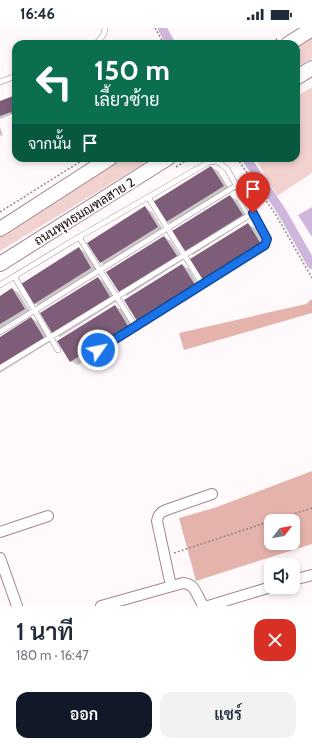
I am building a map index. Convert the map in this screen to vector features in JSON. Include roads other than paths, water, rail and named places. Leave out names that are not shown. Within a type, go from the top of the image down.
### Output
[{"type":"main road","points":[[294,40],[312,29]]},
{"type":"main road","points":[[300,76],[312,68]]},
{"type":"main road","points":[[0,229],[104,162]]},
{"type":"main road","name":"ถนนพุทธมณฑลสาย 2","points":[[0,264],[162,162]]},
{"type":"street","points":[[171,586],[157,521],[159,514],[166,510],[212,494]]},
{"type":"street","points":[[0,532],[48,516]]},
{"type":"street","points":[[0,558],[17,606]]},
{"type":"street","points":[[300,578],[312,575]]},
{"type":"street","points":[[101,606],[183,583],[191,585],[195,588],[203,605],[207,606],[264,589]]},
{"type":"lane","points":[[99,40],[104,34],[105,28]]},
{"type":"lane","points":[[0,82],[12,78]]},
{"type":"lane","points":[[0,285],[79,237],[210,162]]},
{"type":"lane","points":[[98,350],[203,285],[267,243],[267,239],[228,169],[218,162]]},
{"type":"lane","points":[[0,332],[101,271],[236,185]]},
{"type":"lane","points":[[148,197],[203,285]]},
{"type":"lane","points":[[0,368],[117,298],[253,213]]},
{"type":"lane","points":[[79,237],[135,326]]},
{"type":"lane","points":[[14,276],[58,350]]},
{"type":"waterway","points":[[162,28],[169,40]]},
{"type":"waterway","points":[[249,162],[282,212],[312,265]]}]
